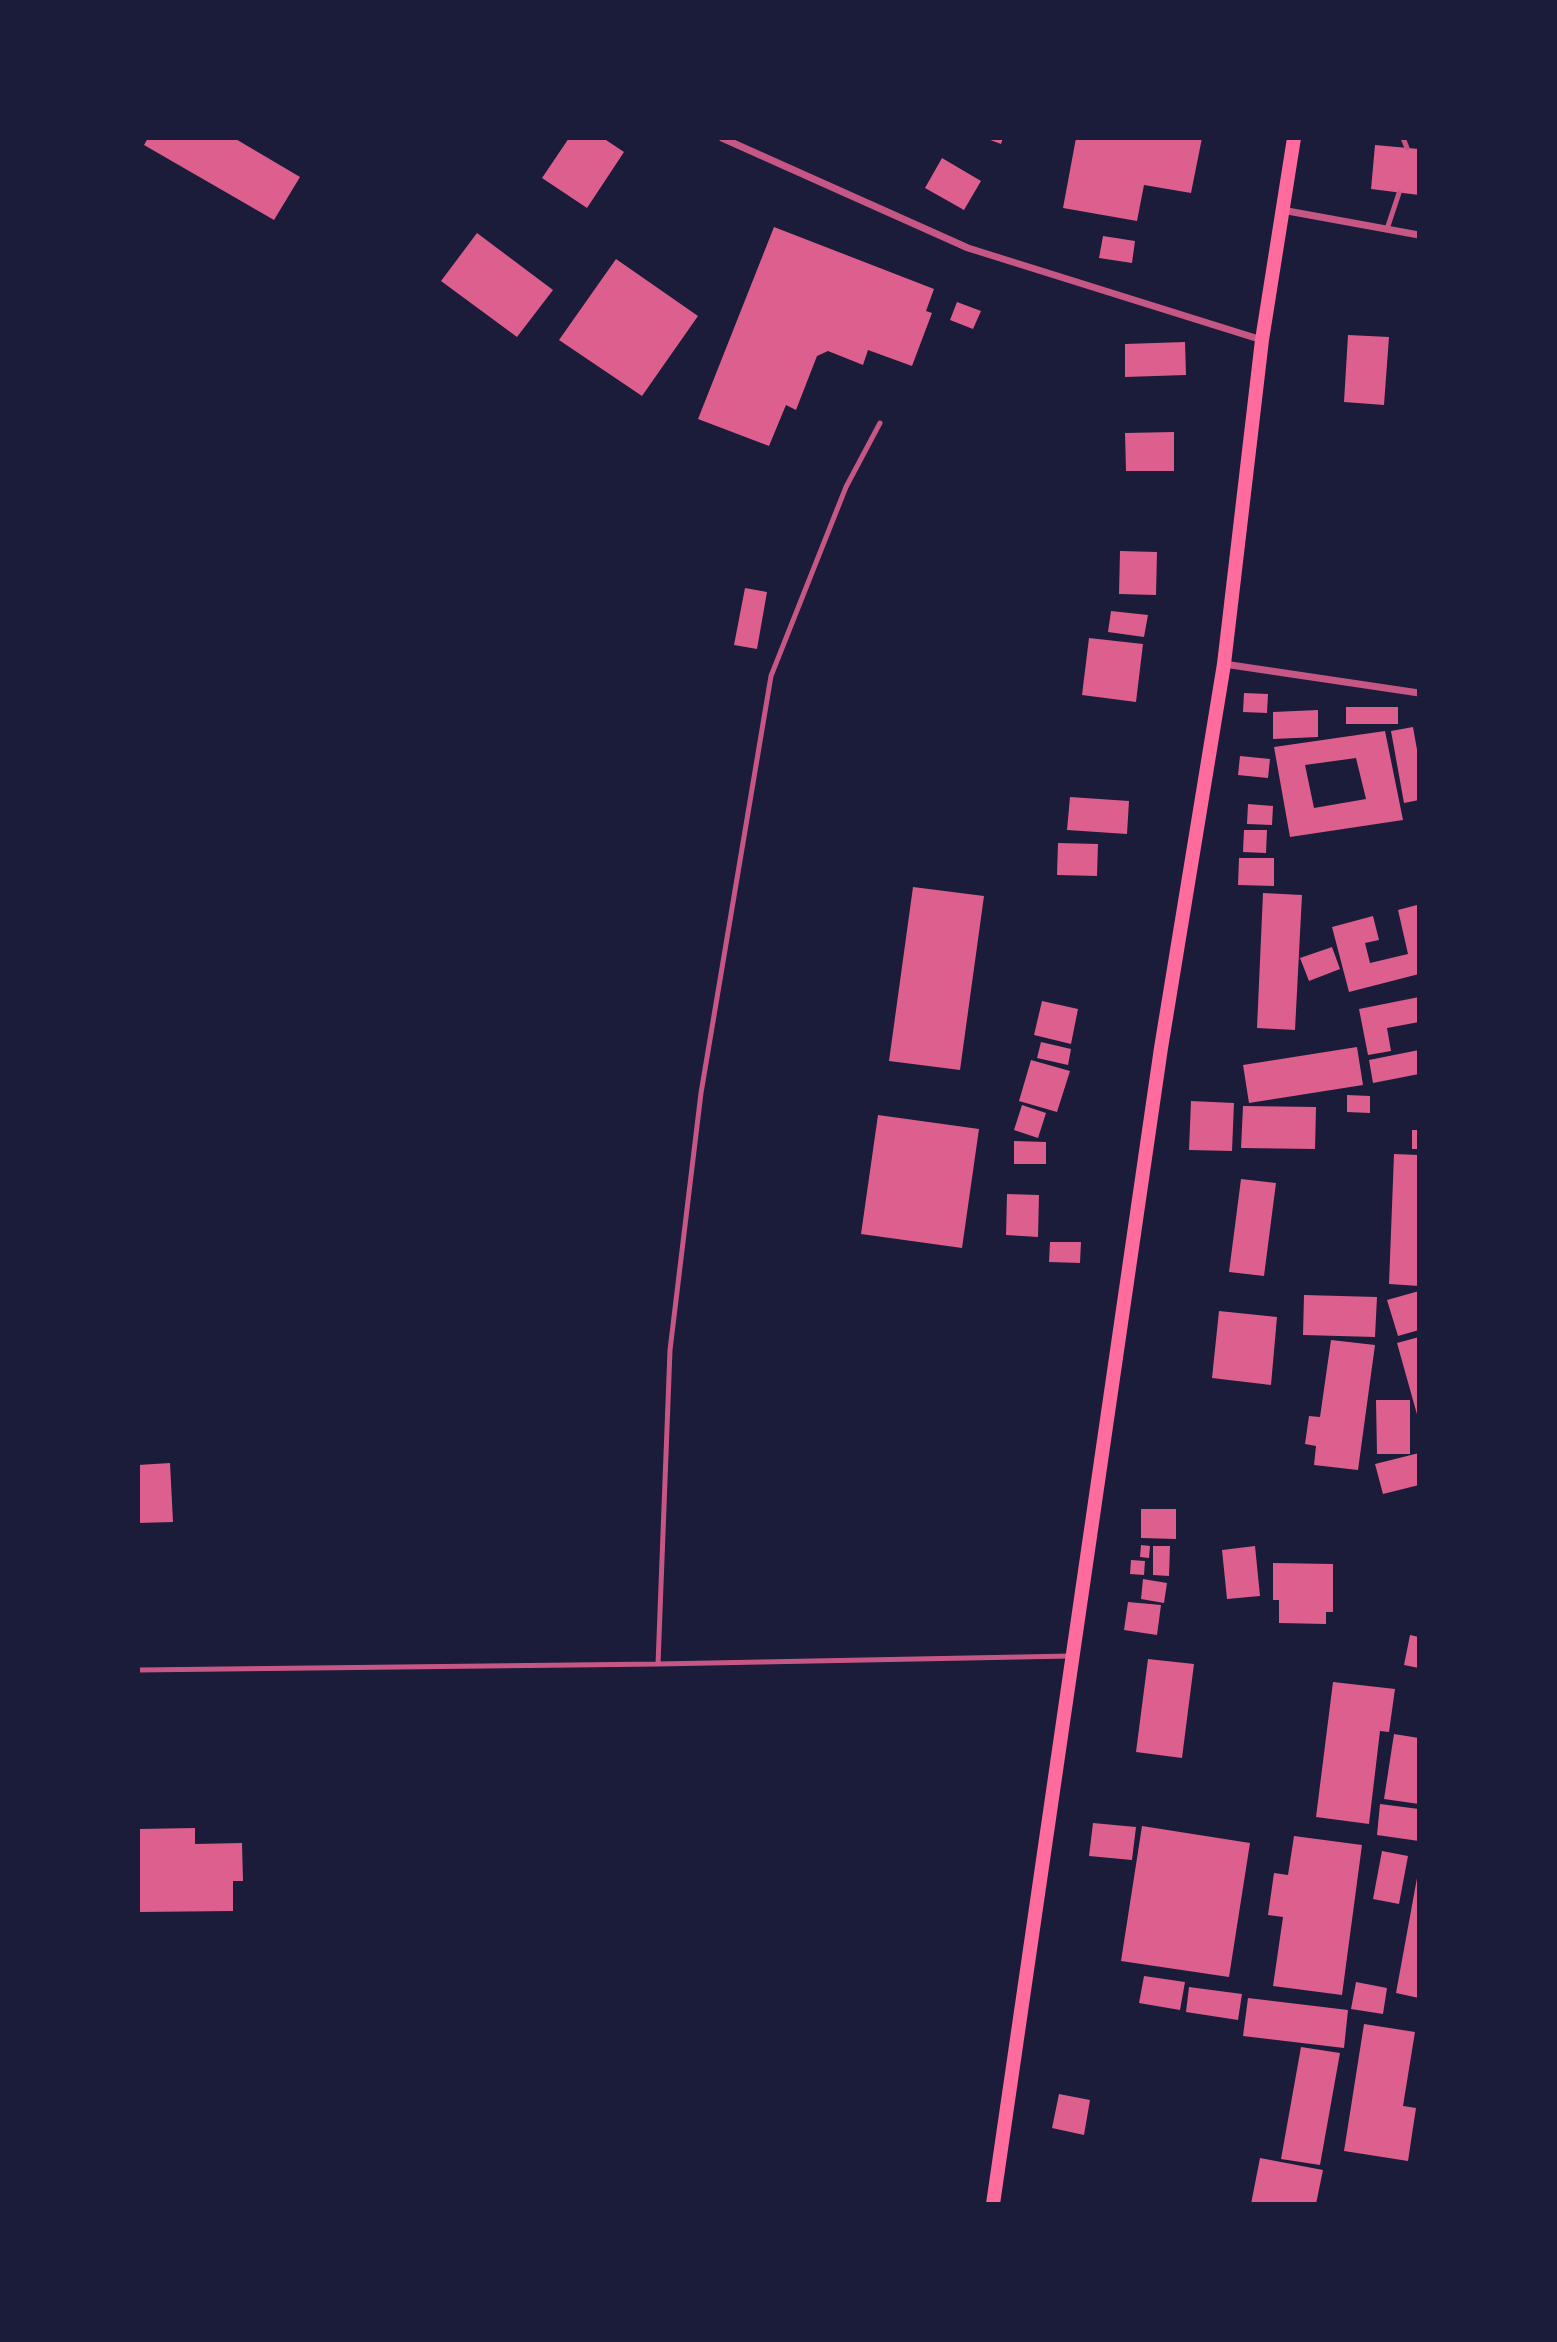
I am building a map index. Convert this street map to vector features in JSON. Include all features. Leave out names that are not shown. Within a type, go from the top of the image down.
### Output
[{"type":"main road","points":[[993,2204],[1161,1048],[1224,664],[1262,340],[1294,138]]},
{"type":"street","points":[[722,138],[968,248],[1262,340]]},
{"type":"street","points":[[1282,210],[1419,235]]},
{"type":"street","points":[[1224,664],[1419,693]]},
{"type":"lane","points":[[1403,138],[1407,148]]},
{"type":"lane","points":[[1387,229],[1399,192]]},
{"type":"lane","points":[[658,1664],[670,1350],[701,1093],[771,676],[846,487],[880,423]]},
{"type":"lane","points":[[138,1670],[1071,1656]]},
{"type":"building","points":[[148,138],[234,138],[300,177],[274,220],[144,145]]},
{"type":"building","points":[[569,138],[603,138],[624,152],[587,208],[542,178]]},
{"type":"building","points":[[985,138],[1003,138],[1001,144]]},
{"type":"building","points":[[1076,138],[1202,138],[1191,193],[1144,185],[1137,221],[1063,208]]},
{"type":"building","points":[[1375,145],[1419,149],[1419,195],[1371,189]]},
{"type":"building","points":[[942,158],[981,181],[964,210],[925,188]]},
{"type":"building","points":[[774,227],[934,289],[926,311],[932,313],[912,366],[868,350],[863,365],[828,351],[817,356],[796,410],[786,405],[769,446],[698,419]]},
{"type":"building","points":[[477,233],[553,290],[517,337],[441,281]]},
{"type":"building","points":[[1103,236],[1135,241],[1132,263],[1099,258]]},
{"type":"building","points":[[616,259],[698,316],[642,396],[559,340]]},
{"type":"building","points":[[957,302],[981,311],[973,329],[950,320]]},
{"type":"building","points":[[1348,335],[1389,337],[1384,405],[1344,402]]},
{"type":"building","points":[[1185,342],[1186,375],[1125,377],[1125,344]]},
{"type":"building","points":[[1174,432],[1174,471],[1126,471],[1125,433]]},
{"type":"building","points":[[1120,551],[1157,552],[1156,595],[1119,594]]},
{"type":"building","points":[[745,588],[767,592],[757,649],[734,645]]},
{"type":"building","points":[[1111,611],[1148,615],[1144,637],[1108,632]]},
{"type":"building","points":[[1089,638],[1143,644],[1136,702],[1082,695]]},
{"type":"building","points":[[1244,693],[1268,694],[1267,713],[1243,712]]},
{"type":"building","points":[[1346,707],[1398,707],[1398,724],[1346,724]]},
{"type":"building","points":[[1318,710],[1318,737],[1273,739],[1273,712]]},
{"type":"building","points":[[1413,727],[1419,761],[1419,800],[1404,803],[1391,731]]},
{"type":"building","points":[[1385,731],[1403,820],[1290,837],[1274,747]],"holes":[[[1356,758],[1366,799],[1314,808],[1305,765]]]},
{"type":"building","points":[[1240,756],[1270,759],[1268,778],[1238,775]]},
{"type":"building","points":[[1070,797],[1129,801],[1127,834],[1067,830]]},
{"type":"building","points":[[1248,804],[1273,806],[1272,825],[1247,824]]},
{"type":"building","points":[[1244,830],[1267,830],[1266,853],[1243,852]]},
{"type":"building","points":[[1058,843],[1098,844],[1097,876],[1057,875]]},
{"type":"building","points":[[1239,858],[1274,858],[1274,886],[1238,885]]},
{"type":"building","points":[[913,887],[984,896],[960,1070],[889,1061]]},
{"type":"building","points":[[1263,893],[1302,895],[1295,1030],[1257,1028]]},
{"type":"building","points":[[1417,905],[1419,974],[1349,992],[1332,927],[1373,916],[1379,940],[1365,943],[1370,963],[1408,954],[1398,910]]},
{"type":"building","points":[[1332,947],[1340,969],[1309,981],[1300,958]]},
{"type":"building","points":[[1419,997],[1419,1022],[1387,1028],[1391,1051],[1368,1055],[1359,1009]]},
{"type":"building","points":[[1042,1001],[1078,1009],[1071,1044],[1034,1035]]},
{"type":"building","points":[[1041,1042],[1071,1049],[1068,1065],[1037,1058]]},
{"type":"building","points":[[1357,1047],[1363,1085],[1249,1103],[1243,1065]]},
{"type":"building","points":[[1419,1050],[1419,1074],[1373,1083],[1369,1060]]},
{"type":"building","points":[[1031,1060],[1070,1071],[1057,1112],[1019,1101]]},
{"type":"building","points":[[1347,1095],[1370,1096],[1370,1113],[1347,1112]]},
{"type":"building","points":[[1191,1101],[1234,1103],[1232,1151],[1189,1150]]},
{"type":"building","points":[[1022,1105],[1046,1113],[1038,1138],[1014,1130]]},
{"type":"building","points":[[1243,1106],[1316,1107],[1315,1149],[1241,1148]]},
{"type":"building","points":[[878,1115],[979,1129],[962,1248],[861,1234]]},
{"type":"building","points":[[1412,1130],[1419,1130],[1419,1149],[1412,1149]]},
{"type":"building","points":[[1014,1141],[1046,1142],[1046,1164],[1014,1164]]},
{"type":"building","points":[[1394,1154],[1419,1155],[1419,1286],[1389,1284]]},
{"type":"building","points":[[1241,1179],[1276,1183],[1264,1276],[1229,1272]]},
{"type":"building","points":[[1007,1194],[1039,1195],[1038,1237],[1006,1235]]},
{"type":"building","points":[[1050,1242],[1081,1242],[1080,1263],[1049,1262]]},
{"type":"building","points":[[1419,1291],[1419,1330],[1398,1336],[1387,1300]]},
{"type":"building","points":[[1304,1295],[1377,1297],[1375,1337],[1303,1335]]},
{"type":"building","points":[[1219,1311],[1277,1317],[1271,1385],[1212,1378]]},
{"type":"building","points":[[1419,1337],[1419,1418],[1418,1418],[1397,1343]]},
{"type":"building","points":[[1331,1340],[1375,1345],[1358,1470],[1314,1465],[1316,1446],[1305,1444],[1309,1416],[1320,1417]]},
{"type":"building","points":[[1376,1400],[1410,1400],[1410,1454],[1377,1454]]},
{"type":"building","points":[[1419,1453],[1419,1485],[1383,1494],[1375,1464]]},
{"type":"building","points":[[170,1463],[173,1522],[138,1523],[138,1465]]},
{"type":"building","points":[[1141,1509],[1176,1509],[1176,1539],[1141,1538]]},
{"type":"building","points":[[1141,1545],[1150,1546],[1149,1558],[1140,1557]]},
{"type":"building","points":[[1153,1546],[1170,1546],[1169,1576],[1153,1575]]},
{"type":"building","points":[[1255,1546],[1260,1596],[1227,1599],[1222,1550]]},
{"type":"building","points":[[1131,1560],[1145,1561],[1144,1575],[1130,1574]]},
{"type":"building","points":[[1273,1563],[1333,1564],[1333,1612],[1326,1612],[1326,1624],[1279,1623],[1279,1600],[1273,1600]]},
{"type":"building","points":[[1143,1579],[1167,1583],[1164,1603],[1141,1599]]},
{"type":"building","points":[[1128,1602],[1161,1605],[1157,1635],[1124,1630]]},
{"type":"building","points":[[1410,1635],[1419,1637],[1419,1668],[1404,1665]]},
{"type":"building","points":[[1148,1659],[1194,1664],[1182,1758],[1136,1752]]},
{"type":"building","points":[[1333,1682],[1395,1689],[1389,1732],[1380,1731],[1369,1824],[1316,1817]]},
{"type":"building","points":[[1394,1734],[1419,1738],[1419,1804],[1384,1799]]},
{"type":"building","points":[[1380,1804],[1419,1809],[1419,1841],[1377,1835]]},
{"type":"building","points":[[1093,1823],[1136,1827],[1132,1860],[1089,1856]]},
{"type":"building","points":[[1142,1826],[1250,1843],[1229,1977],[1121,1961]]},
{"type":"building","points":[[195,1828],[195,1844],[242,1843],[243,1881],[233,1881],[233,1911],[138,1912],[138,1829]]},
{"type":"building","points":[[1294,1836],[1362,1845],[1342,1995],[1273,1986],[1283,1917],[1268,1915],[1274,1873],[1288,1875]]},
{"type":"building","points":[[1382,1851],[1408,1856],[1399,1904],[1373,1899]]},
{"type":"building","points":[[1419,1878],[1419,1998],[1396,1993]]},
{"type":"building","points":[[1144,1976],[1185,1982],[1180,2010],[1139,2003]]},
{"type":"building","points":[[1356,1982],[1387,1988],[1383,2014],[1351,2009]]},
{"type":"building","points":[[1189,1987],[1242,1994],[1238,2020],[1186,2012]]},
{"type":"building","points":[[1248,1998],[1348,2010],[1344,2048],[1243,2036]]},
{"type":"building","points":[[1364,2024],[1415,2032],[1403,2106],[1416,2108],[1408,2161],[1344,2151]]},
{"type":"building","points":[[1301,2047],[1340,2053],[1320,2165],[1281,2159]]},
{"type":"building","points":[[1059,2094],[1090,2100],[1084,2135],[1052,2128]]},
{"type":"building","points":[[1260,2158],[1323,2170],[1316,2204],[1251,2204]]}]
